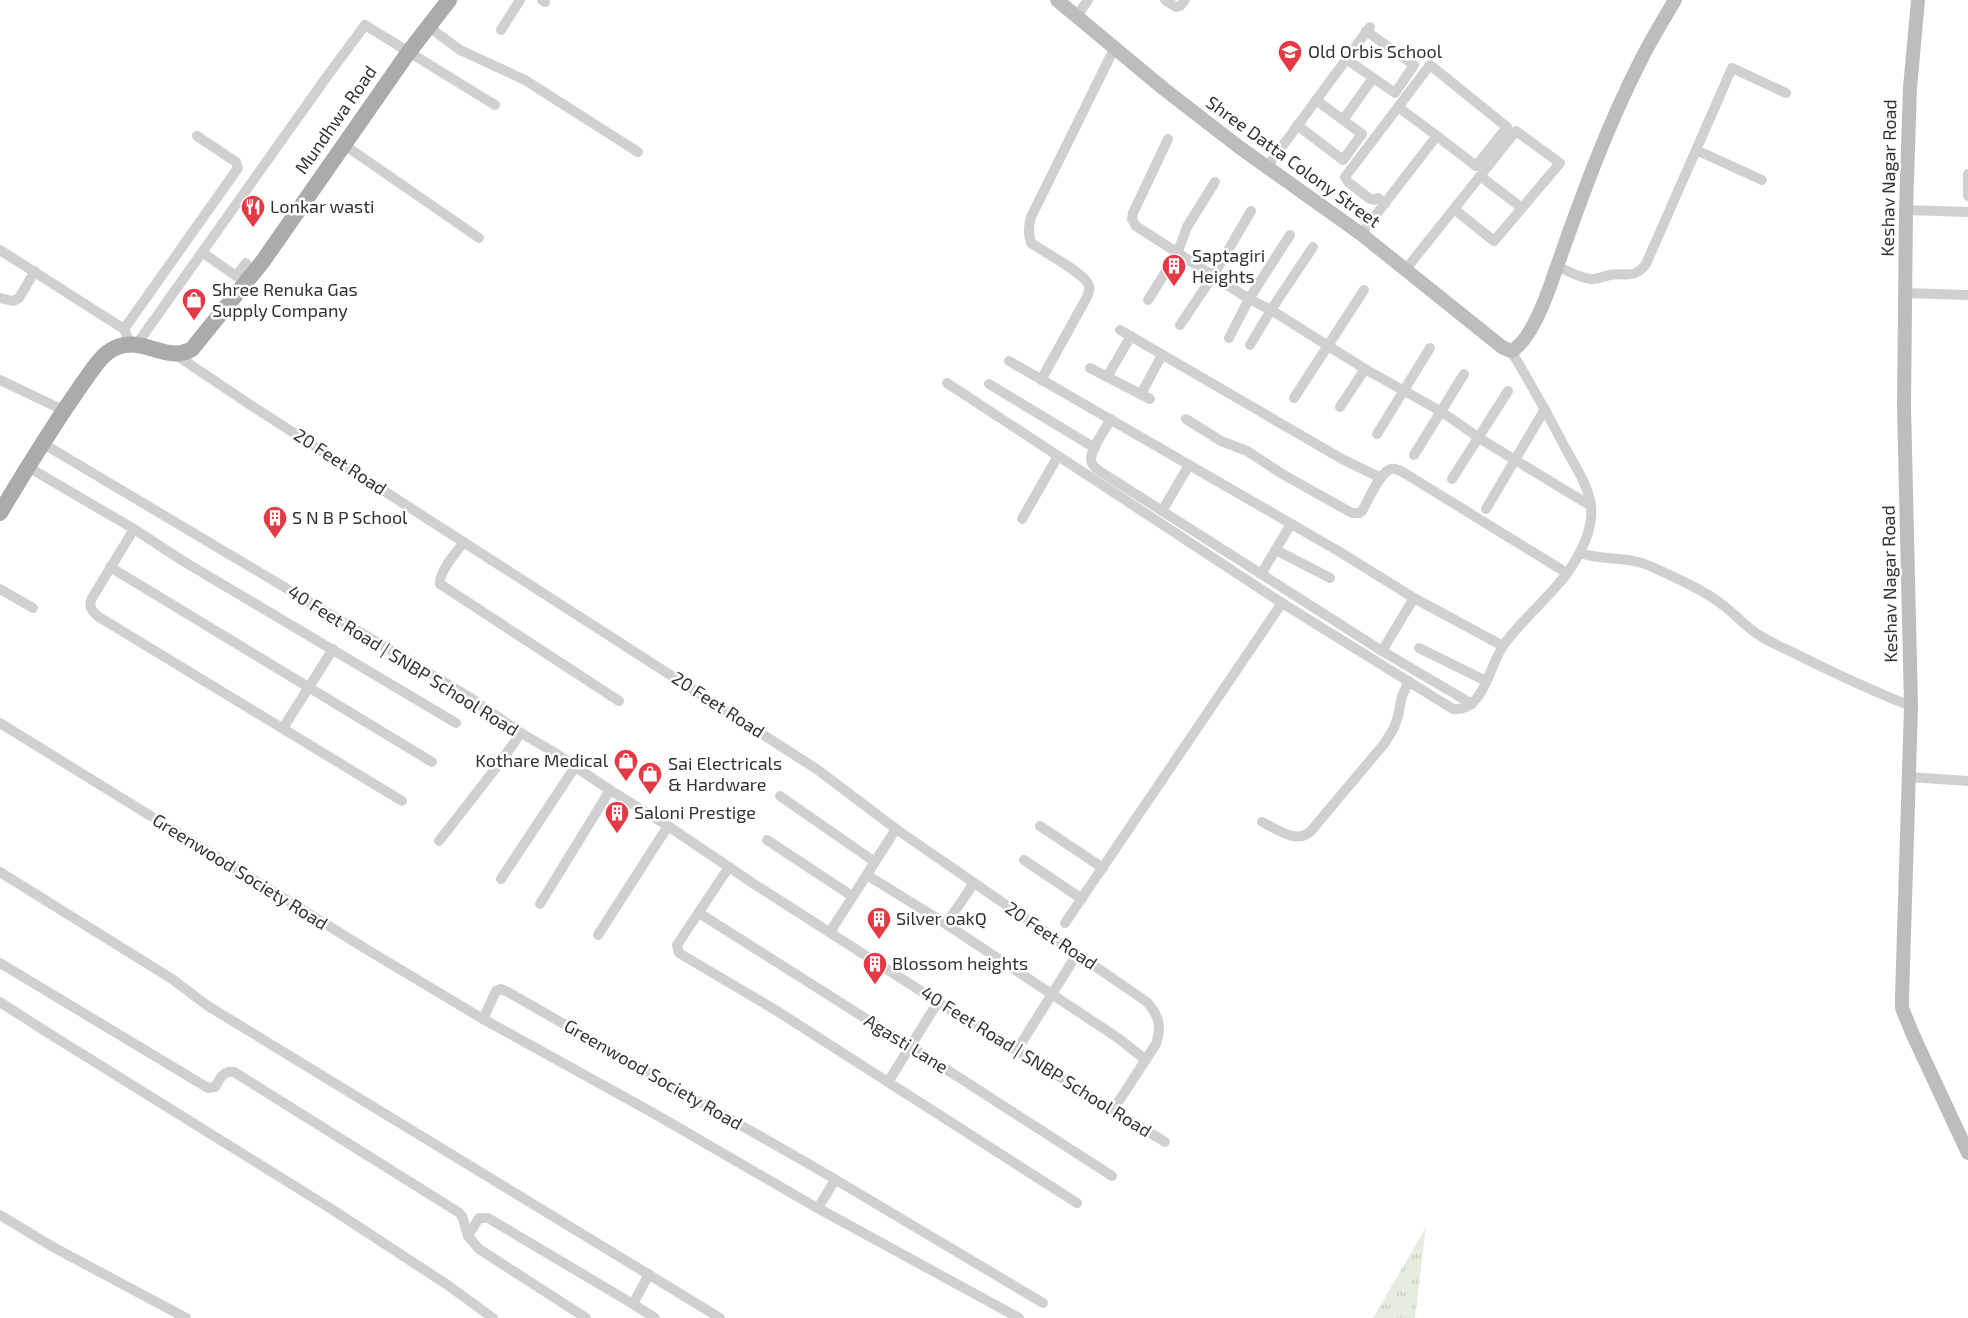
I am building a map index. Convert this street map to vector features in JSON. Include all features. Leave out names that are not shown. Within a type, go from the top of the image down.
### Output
[{"type":"main road","name":"Mundhwa Road","points":[[176,355],[192,348],[263,261],[408,53],[449,0]]},
{"type":"main road","points":[[0,513],[63,410],[101,358],[130,339],[176,355]]},
{"type":"street","points":[[501,30],[520,0]]},
{"type":"street","name":"Shree Datta Colony Street","points":[[1056,0],[1164,89],[1267,167],[1361,234],[1502,347],[1511,350]]},
{"type":"street","points":[[1076,17],[1088,0]]},
{"type":"street","points":[[1165,0],[1176,7],[1186,0]]},
{"type":"street","points":[[946,383],[1282,603],[1453,709],[1463,710],[1472,704],[1486,681],[1502,646],[1567,573],[1580,553],[1587,536],[1591,506],[1585,485],[1511,350],[1517,348],[1535,322],[1545,301],[1604,141],[1641,60],[1675,0]]},
{"type":"street","name":"Keshav Nagar Road","points":[[1918,0],[1910,88],[1906,210],[1904,406],[1911,706],[1902,1008],[1913,1036],[1968,1153]]},
{"type":"street","points":[[130,339],[203,253],[365,25],[495,105]]},
{"type":"street","points":[[428,26],[460,50],[525,80],[638,152]]},
{"type":"street","points":[[1267,167],[1346,59],[1368,29],[1414,65],[1395,93],[1346,59]]},
{"type":"street","points":[[1041,380],[1090,289],[1088,283],[1080,275],[1032,244],[1028,235],[1028,225],[1114,48]]},
{"type":"street","points":[[1384,204],[1378,198],[1374,200],[1370,198],[1348,182],[1345,177],[1398,107],[1430,65],[1507,127],[1476,166],[1398,107]]},
{"type":"street","points":[[1557,266],[1590,279],[1598,280],[1610,275],[1634,275],[1641,272],[1732,68],[1786,93]]},
{"type":"street","points":[[1343,120],[1374,78]]},
{"type":"street","points":[[1297,126],[1343,160],[1362,134],[1316,100]]},
{"type":"street","points":[[1406,269],[1516,131],[1560,163],[1494,241],[1454,209]]},
{"type":"street","points":[[130,339],[238,168],[236,162],[197,136]]},
{"type":"street","points":[[1361,234],[1437,136]]},
{"type":"street","points":[[1168,138],[1133,213],[1132,219],[1136,226],[1249,299],[1365,369],[1442,412],[1479,438],[1591,506]]},
{"type":"street","points":[[344,144],[479,238]]},
{"type":"street","points":[[1696,150],[1762,180]]},
{"type":"street","points":[[1968,174],[1968,196]]},
{"type":"street","points":[[1480,176],[1522,208]]},
{"type":"street","points":[[1148,300],[1177,254],[1186,227],[1215,182]]},
{"type":"street","points":[[1906,210],[1968,212]]},
{"type":"street","points":[[1180,325],[1213,276],[1251,211]]},
{"type":"street","points":[[1229,338],[1249,299],[1290,236]]},
{"type":"street","points":[[1250,345],[1270,310],[1313,247]]},
{"type":"street","points":[[0,250],[34,271],[130,339]]},
{"type":"street","points":[[203,253],[236,276],[246,263]]},
{"type":"street","points":[[0,298],[13,301],[19,298],[34,271]]},
{"type":"street","points":[[1294,398],[1364,290]]},
{"type":"street","points":[[1905,293],[1968,295]]},
{"type":"street","points":[[1120,330],[1342,459],[1381,478]]},
{"type":"street","points":[[1107,377],[1131,336]]},
{"type":"street","points":[[1377,434],[1430,348]]},
{"type":"street","name":"20 Feet Road","points":[[176,355],[818,770],[896,829],[1147,1002],[1155,1012],[1160,1025],[1156,1044],[1113,1110]]},
{"type":"street","points":[[1090,368],[1145,396],[1162,355]]},
{"type":"street","points":[[1009,362],[1111,419],[1414,598],[1502,646]]},
{"type":"street","points":[[1340,407],[1365,369]]},
{"type":"street","points":[[1414,455],[1464,374]]},
{"type":"street","points":[[0,380],[63,410]]},
{"type":"street","points":[[989,384],[1095,448]]},
{"type":"street","points":[[1452,479],[1508,391]]},
{"type":"street","points":[[1486,509],[1545,409]]},
{"type":"street","points":[[1111,419],[1091,459],[1095,468],[1382,651],[1472,704]]},
{"type":"street","points":[[1186,419],[1221,441],[1247,451],[1284,475],[1352,513],[1362,511],[1381,478],[1387,470],[1392,468],[1567,573]]},
{"type":"street","name":"40 Feet Road | SNBP School Road","points":[[42,443],[471,698],[521,734],[668,826],[728,867],[938,1002],[1165,1142]]},
{"type":"street","points":[[1022,519],[1058,456]]},
{"type":"street","points":[[1162,511],[1189,465]]},
{"type":"street","points":[[28,466],[134,529],[183,561],[456,723]]},
{"type":"street","points":[[1261,574],[1291,524]]},
{"type":"street","points":[[134,529],[92,598],[91,610],[99,617],[402,801]]},
{"type":"street","points":[[464,542],[442,574],[439,581],[440,584],[619,701]]},
{"type":"street","points":[[1276,550],[1330,578]]},
{"type":"street","points":[[1580,553],[1598,558],[1626,558],[1650,566],[1718,602],[1759,635],[1777,646],[1857,684],[1911,706]]},
{"type":"street","points":[[110,567],[432,762]]},
{"type":"street","points":[[0,589],[34,608]]},
{"type":"street","points":[[1382,651],[1414,598]]},
{"type":"street","points":[[1065,924],[1282,603]]},
{"type":"street","points":[[1419,648],[1486,681]]},
{"type":"street","points":[[283,728],[334,649]]},
{"type":"street","points":[[1262,822],[1294,837],[1300,837],[1310,832],[1384,744],[1394,728],[1402,696],[1409,681]]},
{"type":"street","name":"Greenwood Society Road","points":[[0,723],[354,942],[483,1019],[818,1208],[1019,1318]]},
{"type":"street","points":[[439,841],[500,764],[521,734]]},
{"type":"street","points":[[501,880],[575,767]]},
{"type":"street","points":[[1909,777],[1968,781]]},
{"type":"street","points":[[540,904],[610,790]]},
{"type":"street","points":[[780,796],[875,862]]},
{"type":"street","points":[[598,935],[668,826]]},
{"type":"street","points":[[1040,826],[1102,868]]},
{"type":"street","points":[[830,932],[896,829]]},
{"type":"street","points":[[767,840],[852,896]]},
{"type":"street","points":[[1024,860],[1082,898]]},
{"type":"street","points":[[728,867],[677,945],[679,953],[777,1011],[1077,1202]]},
{"type":"street","points":[[0,872],[172,979],[208,1006],[720,1318]]},
{"type":"street","points":[[867,875],[946,924],[1052,994],[1118,1038],[1146,1060]]},
{"type":"street","points":[[946,924],[974,883]]},
{"type":"street","name":"Agasti Lane","points":[[699,913],[1112,1176]]},
{"type":"street","points":[[1017,1050],[1077,954]]},
{"type":"street","points":[[0,963],[208,1088],[214,1087],[224,1073],[228,1071],[234,1072],[458,1212],[462,1216],[468,1236],[479,1249],[586,1318]]},
{"type":"street","name":"Greenwood Society Road","points":[[483,1019],[496,991],[501,989],[508,992],[835,1180],[1043,1303]]},
{"type":"street","points":[[0,1002],[340,1215],[449,1286],[492,1318]]},
{"type":"street","points":[[888,1082],[908,1047],[938,1002]]},
{"type":"street","points":[[818,1208],[835,1180]]},
{"type":"street","points":[[0,1215],[53,1247],[186,1318]]},
{"type":"street","points":[[468,1236],[479,1218],[488,1218],[655,1318]]},
{"type":"street","points":[[633,1304],[649,1274]]},
{"type":"green space","points":[[1426,1227],[1415,1318],[1373,1318]]},
{"type":"place","name":"Old Orbis School","points":[[1290,73]]},
{"type":"place","name":"Lonkar wasti","points":[[253,228]]},
{"type":"place","name":"Saptagiri Heights","points":[[1174,287]]},
{"type":"place","name":"Shree Renuka Gas Supply Company","points":[[194,321]]},
{"type":"place","name":"S N B P School","points":[[275,539]]},
{"type":"place","name":"Kothare Medical","points":[[626,782]]},
{"type":"place","name":"Sai Electricals & Hardware","points":[[650,795]]},
{"type":"place","name":"Saloni Prestige","points":[[617,834]]},
{"type":"place","name":"Silver oakQ","points":[[879,940]]},
{"type":"place","name":"Blossom heights","points":[[875,985]]}]
